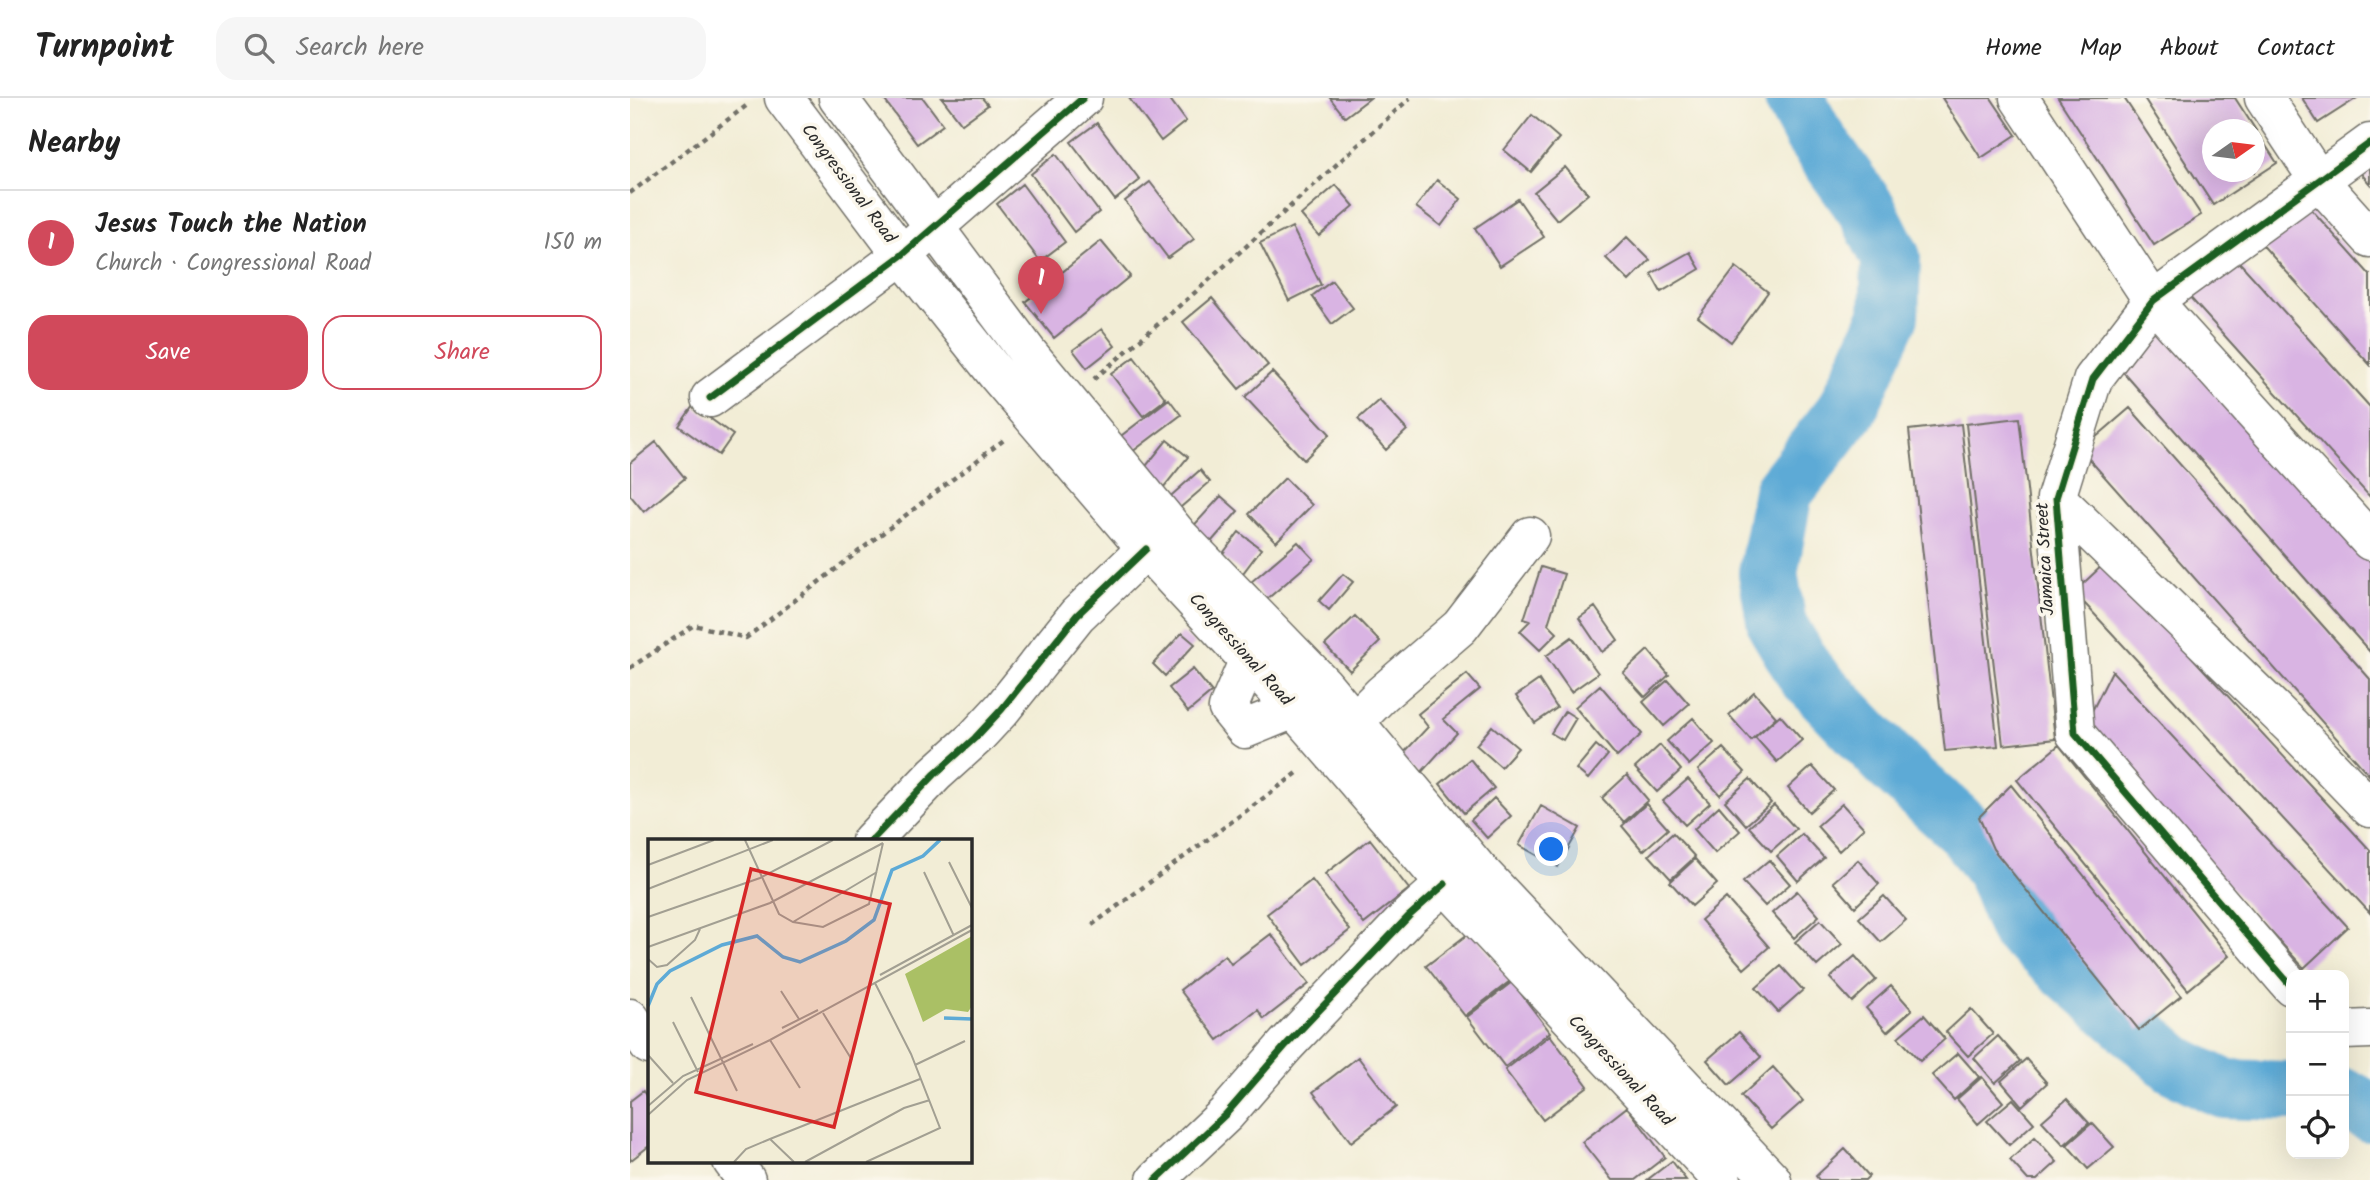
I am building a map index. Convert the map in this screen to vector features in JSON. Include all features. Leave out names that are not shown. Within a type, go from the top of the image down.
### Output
[{"type":"street","name":"Congressional Road","points":[[784,98],[901,255],[1033,418],[1146,549],[1261,646],[1323,684],[1476,867],[1772,1180]]},
{"type":"street","name":"Congressional Road","points":[[838,98],[1067,402],[1179,536],[1261,646],[1294,709],[1445,884],[1722,1180]]},
{"type":"street","points":[[710,398],[901,255],[1083,98]]},
{"type":"street","points":[[2019,98],[2153,301],[2370,541]]},
{"type":"street","points":[[2264,98],[2319,181],[2370,238]]},
{"type":"street","name":"Jamaica Street","points":[[2286,980],[2075,733],[2056,498],[2093,379],[2153,301],[2370,143]]},
{"type":"street","points":[[2056,498],[2291,726],[2370,808]]},
{"type":"street","points":[[1355,721],[1382,694],[1460,628],[1530,536]]},
{"type":"street","points":[[873,839],[993,719],[1077,615],[1146,549]]},
{"type":"street","points":[[1294,709],[1323,684]]},
{"type":"street","points":[[1156,1180],[1226,1114],[1286,1045],[1409,916],[1445,884]]},
{"type":"street","points":[[630,1018],[648,1044]]},
{"type":"street","points":[[2349,1030],[2370,1029]]},
{"type":"street","points":[[734,1162],[746,1180]]},
{"type":"path","points":[[630,193],[756,98]]},
{"type":"path","points":[[1067,402],[1199,289],[1410,98]]},
{"type":"path","points":[[630,668],[694,625],[746,638],[1033,418]]},
{"type":"path","points":[[1093,925],[1328,750]]},
{"type":"building","points":[[883,98],[923,98],[943,125],[917,144]]},
{"type":"building","points":[[942,98],[982,98],[988,105],[962,124]]},
{"type":"building","points":[[1129,98],[1169,98],[1186,121],[1161,141]]},
{"type":"building","points":[[1330,98],[1370,98],[1345,117]]},
{"type":"building","points":[[1942,98],[1991,98],[2016,135],[1981,158]]},
{"type":"building","points":[[2058,98],[2124,98],[2201,215],[2154,245]]},
{"type":"building","points":[[2144,98],[2235,98],[2249,119],[2202,119],[2202,182],[2248,182],[2213,205]]},
{"type":"building","points":[[2302,98],[2357,98],[2318,123]]},
{"type":"building","points":[[1532,115],[1559,138],[1531,172],[1504,150]]},
{"type":"building","points":[[1097,123],[1140,180],[1115,200],[1071,142]]},
{"type":"building","points":[[2265,144],[2277,163],[2265,171]]},
{"type":"building","points":[[1056,154],[1099,212],[1074,232],[1031,174]]},
{"type":"building","points":[[2370,158],[2370,184],[2357,169]]},
{"type":"building","points":[[1565,167],[1588,194],[1557,220],[1534,192]]},
{"type":"building","points":[[1437,180],[1461,199],[1441,226],[1416,207]]},
{"type":"building","points":[[1150,182],[1194,239],[1168,258],[1125,201]]},
{"type":"building","points":[[1022,184],[1065,242],[1040,261],[997,204]]},
{"type":"building","points":[[1336,185],[1354,206],[1319,236],[1301,215]]},
{"type":"building","points":[[1518,199],[1544,237],[1500,266],[1475,228]]},
{"type":"building","points":[[2303,200],[2370,275],[2370,365],[2258,240]]},
{"type":"building","points":[[1292,227],[1321,285],[1289,301],[1260,243]]},
{"type":"building","points":[[1627,237],[1650,260],[1629,281],[1606,258]]},
{"type":"building","points":[[1101,241],[1130,276],[1054,338],[1025,302]]},
{"type":"building","points":[[1690,252],[1700,269],[1661,292],[1651,274]]},
{"type":"building","points":[[2231,253],[2370,407],[2370,497],[2187,294]]},
{"type":"building","points":[[1736,267],[1768,292],[1731,342],[1698,317]]},
{"type":"building","points":[[1332,281],[1353,308],[1332,324],[1312,296]]},
{"type":"building","points":[[1212,298],[1268,365],[1239,389],[1183,322]]},
{"type":"building","points":[[2164,322],[2370,555],[2370,652],[2117,365]]},
{"type":"building","points":[[1102,329],[1115,346],[1087,368],[1073,350]]},
{"type":"building","points":[[1134,357],[1166,399],[1143,416],[1111,374]]},
{"type":"building","points":[[1272,372],[1330,434],[1304,460],[1245,397]]},
{"type":"building","points":[[1169,399],[1181,415],[1124,458],[1113,442]]},
{"type":"building","points":[[1379,400],[1407,430],[1386,450],[1358,419]]},
{"type":"building","points":[[693,406],[733,435],[719,455],[679,426]]},
{"type":"building","points":[[2130,408],[2370,679],[2370,776],[2081,450]]},
{"type":"building","points":[[2019,418],[2055,739],[2003,745],[1966,424]]},
{"type":"building","points":[[1961,424],[1998,746],[1945,751],[1909,430]]},
{"type":"building","points":[[1167,440],[1188,457],[1159,493],[1138,476]]},
{"type":"building","points":[[656,442],[685,478],[644,512],[630,495],[630,463]]},
{"type":"building","points":[[1200,470],[1210,482],[1174,513],[1164,502]]},
{"type":"building","points":[[1285,478],[1312,505],[1276,542],[1249,514]]},
{"type":"building","points":[[1221,496],[1238,511],[1205,549],[1187,533]]},
{"type":"building","points":[[1239,532],[1261,549],[1243,573],[1221,556]]},
{"type":"building","points":[[1298,542],[1314,559],[1266,600],[1251,582]]},
{"type":"building","points":[[2105,563],[2370,850],[2370,913],[2074,592]]},
{"type":"building","points":[[1541,567],[1564,574],[1548,624],[1557,633],[1540,650],[1520,631],[1530,621],[1524,619]]},
{"type":"building","points":[[1343,574],[1353,582],[1329,610],[1319,601]]},
{"type":"building","points":[[1595,607],[1618,640],[1602,652],[1579,618]]},
{"type":"building","points":[[1355,616],[1380,642],[1350,671],[1325,645]]},
{"type":"building","points":[[1182,633],[1195,644],[1165,676],[1153,664]]},
{"type":"building","points":[[1572,637],[1598,673],[1571,692],[1546,656]]},
{"type":"building","points":[[1648,650],[1669,675],[1645,697],[1623,673]]},
{"type":"building","points":[[1193,669],[1212,692],[1188,712],[1169,688]]},
{"type":"building","points":[[2112,671],[2348,927],[2304,968],[2103,748],[2089,717]]},
{"type":"building","points":[[1467,674],[1480,689],[1443,719],[1457,733],[1419,775],[1400,757],[1428,727],[1418,714]]},
{"type":"building","points":[[1539,680],[1557,708],[1535,723],[1516,696]]},
{"type":"building","points":[[1668,680],[1689,704],[1664,726],[1643,702]]},
{"type":"building","points":[[1600,685],[1642,734],[1617,757],[1575,707]]},
{"type":"building","points":[[1754,692],[1776,717],[1751,740],[1729,715]]},
{"type":"building","points":[[1565,711],[1576,718],[1563,740],[1551,733]]},
{"type":"building","points":[[1780,715],[1802,740],[1777,762],[1755,737]]},
{"type":"building","points":[[1693,718],[1714,743],[1689,765],[1667,741]]},
{"type":"building","points":[[1492,726],[1518,748],[1501,767],[1476,745]]},
{"type":"building","points":[[1596,745],[1608,755],[1588,779],[1576,769]]},
{"type":"building","points":[[1660,745],[1681,770],[1657,792],[1635,768]]},
{"type":"building","points":[[2059,745],[2229,956],[2188,990],[2017,780]]},
{"type":"building","points":[[1723,748],[1745,772],[1720,795],[1698,770]]},
{"type":"building","points":[[1470,759],[1494,788],[1464,813],[1440,784]]},
{"type":"building","points":[[1812,766],[1834,790],[1809,812],[1788,788]]},
{"type":"building","points":[[1627,775],[1648,800],[1624,822],[1602,798]]},
{"type":"building","points":[[1688,779],[1710,803],[1685,825],[1663,801]]},
{"type":"building","points":[[1750,779],[1771,803],[1746,825],[1725,801]]},
{"type":"building","points":[[2011,785],[2181,996],[2139,1030],[1993,849],[1979,817]]},
{"type":"building","points":[[1494,798],[1511,816],[1487,838],[1471,820]]},
{"type":"building","points":[[1646,804],[1668,829],[1643,851],[1622,826]]},
{"type":"building","points":[[1842,804],[1864,828],[1839,851],[1817,826]]},
{"type":"building","points":[[1774,805],[1796,829],[1771,851],[1749,827]]},
{"type":"building","points":[[1541,806],[1580,828],[1558,867],[1519,845]]},
{"type":"building","points":[[1719,806],[1740,831],[1715,853],[1694,829]]},
{"type":"building","points":[[1673,833],[1695,857],[1671,879],[1649,855]]},
{"type":"building","points":[[1802,834],[1824,858],[1798,881],[1777,856]]},
{"type":"building","points":[[1370,839],[1409,889],[1364,924],[1325,874]]},
{"type":"building","points":[[1695,859],[1717,884],[1692,906],[1670,882]]},
{"type":"building","points":[[1769,860],[1790,884],[1765,906],[1743,882]]},
{"type":"building","points":[[1858,860],[1879,884],[1855,907],[1833,882]]},
{"type":"building","points":[[1312,880],[1350,930],[1305,965],[1267,914]]},
{"type":"building","points":[[1797,891],[1819,916],[1794,938],[1772,913]]},
{"type":"building","points":[[1884,896],[1906,920],[1881,942],[1859,918]]},
{"type":"building","points":[[1726,898],[1769,947],[1744,969],[1701,920]]},
{"type":"building","points":[[1820,920],[1842,944],[1817,966],[1795,942]]},
{"type":"building","points":[[1472,931],[1510,981],[1465,1016],[1426,966]]},
{"type":"building","points":[[1271,934],[1309,984],[1264,1019],[1258,1010],[1218,1040],[1180,990],[1225,955],[1231,964]]},
{"type":"building","points":[[1855,956],[1876,980],[1852,1002],[1830,978]]},
{"type":"building","points":[[1781,966],[1803,990],[1778,1012],[1756,988]]},
{"type":"building","points":[[1512,982],[1550,1032],[1505,1067],[1467,1017]]},
{"type":"building","points":[[1891,986],[1912,1010],[1887,1032],[1866,1008]]},
{"type":"building","points":[[1971,1009],[1993,1034],[1968,1056],[1946,1032]]},
{"type":"building","points":[[1924,1015],[1945,1039],[1920,1061],[1898,1037]]},
{"type":"building","points":[[1739,1032],[1761,1057],[1729,1085],[1707,1060]]},
{"type":"building","points":[[1550,1035],[1588,1086],[1543,1120],[1505,1070]]},
{"type":"building","points":[[1998,1036],[2020,1061],[1995,1083],[1974,1058]]},
{"type":"building","points":[[1958,1053],[1979,1077],[1954,1100],[1932,1075]]},
{"type":"building","points":[[1358,1057],[1396,1107],[1351,1142],[1313,1092]]},
{"type":"building","points":[[2026,1059],[2047,1083],[2022,1106],[2001,1081]]},
{"type":"building","points":[[1773,1067],[1803,1101],[1771,1129],[1741,1096]]},
{"type":"building","points":[[1982,1077],[2003,1102],[1978,1124],[1957,1099]]},
{"type":"building","points":[[643,1091],[648,1098],[648,1147],[630,1161],[630,1101]]},
{"type":"building","points":[[2013,1099],[2034,1123],[2009,1145],[1987,1121]]},
{"type":"building","points":[[2067,1099],[2089,1123],[2064,1145],[2042,1121]]},
{"type":"building","points":[[1627,1107],[1665,1157],[1635,1180],[1612,1180],[1582,1142]]},
{"type":"building","points":[[2092,1123],[2114,1147],[2088,1169],[2067,1145]]},
{"type":"building","points":[[2035,1137],[2057,1162],[2037,1180],[2028,1180],[2010,1160]]},
{"type":"building","points":[[1845,1149],[1869,1176],[1865,1180],[1819,1180],[1816,1176]]},
{"type":"building","points":[[1672,1161],[1686,1180],[1647,1180]]},
{"type":"waterway","points":[[1794,98],[1813,134],[1867,210],[1891,258],[1889,316],[1848,408],[1783,492],[1768,573],[1777,625],[1806,674],[1895,767],[1966,831],[1996,872],[2018,927],[2174,1064],[2224,1089],[2286,1091]]},
{"type":"waterway","points":[[2349,1101],[2370,1112]]},
{"type":"cycle path","points":[[710,398],[902,255],[1083,98]]},
{"type":"cycle path","points":[[2286,980],[2075,733],[2056,498],[2093,379],[2153,301],[2370,143]]},
{"type":"cycle path","points":[[873,839],[935,774],[975,738],[1002,709],[1077,615],[1146,549]]},
{"type":"cycle path","points":[[1156,1180],[1226,1114],[1286,1045],[1409,916],[1445,884]]},
{"type":"place","name":"Jesus Touch the Nation","points":[[1041,314]]}]
